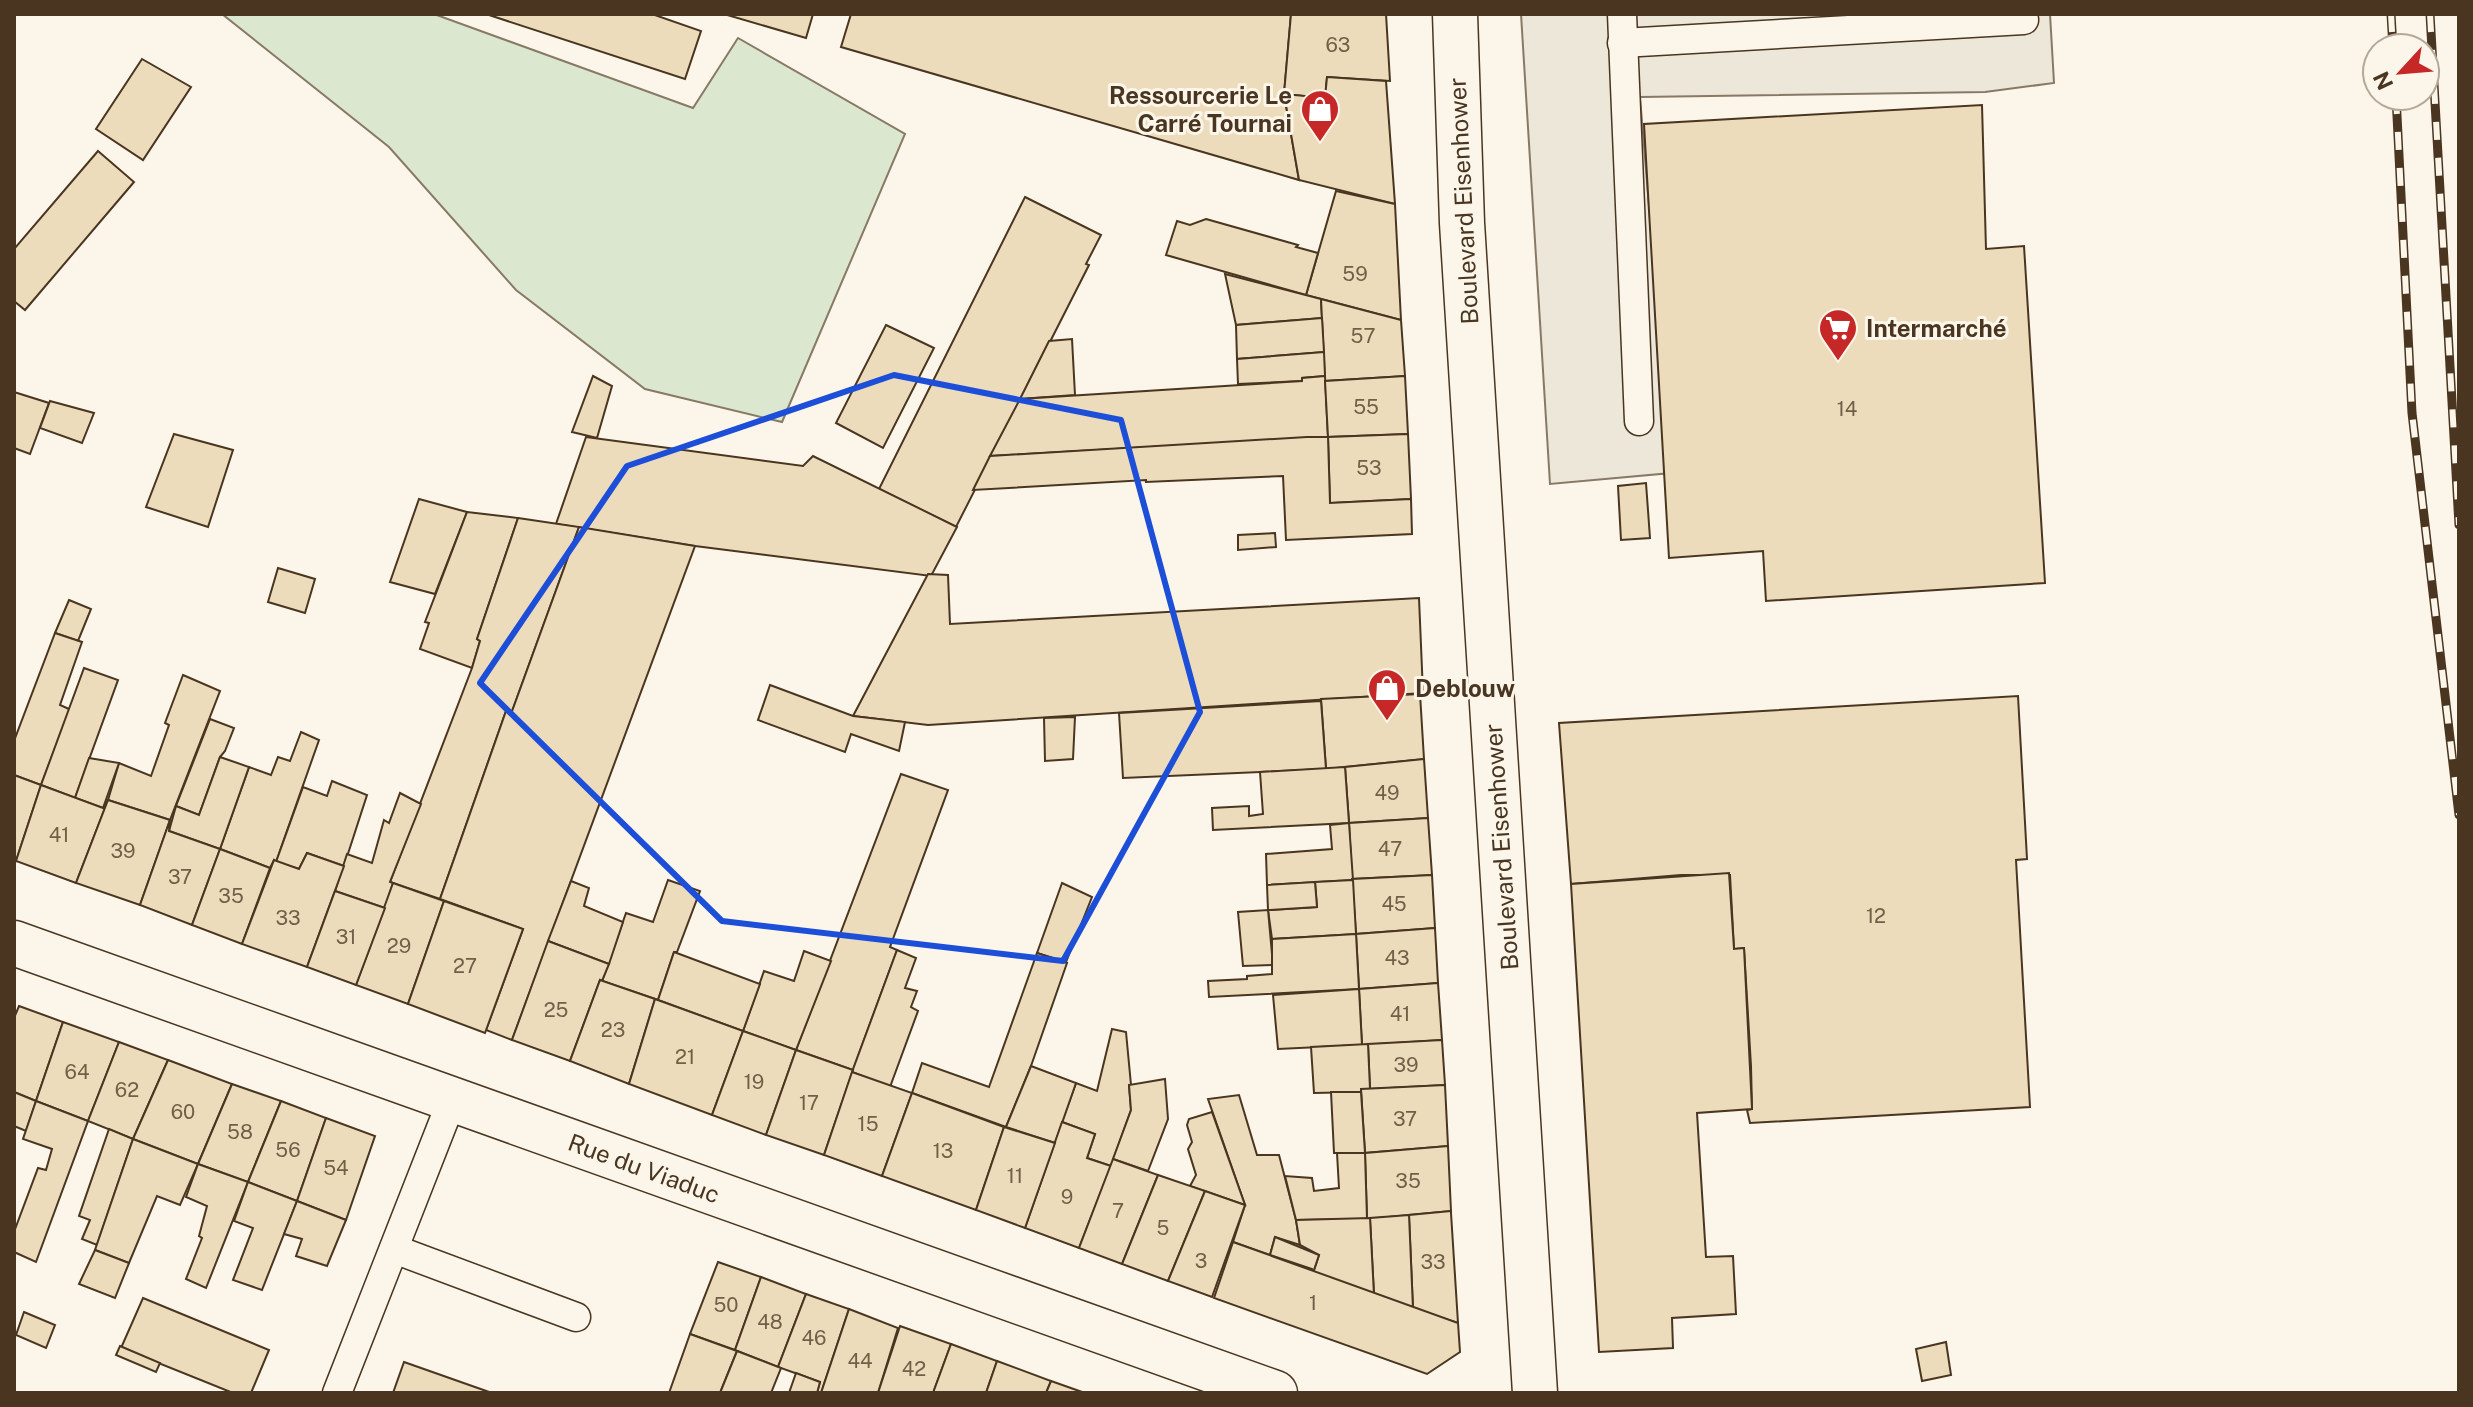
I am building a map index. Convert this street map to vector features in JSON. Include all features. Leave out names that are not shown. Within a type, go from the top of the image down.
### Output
[{"type":"street","name":"Boulevard Eisenhower","points":[[1455,14],[1462,223],[1535,1393]]},
{"type":"street","name":"Rue du Viaduc","points":[[14,943],[1275,1393]]},
{"type":"lane","points":[[1622,14],[1639,421]]},
{"type":"lane","points":[[1622,43],[2024,20],[2023,14]]},
{"type":"lane","points":[[337,1393],[452,1100]]},
{"type":"lane","points":[[394,1249],[576,1317]]},
{"type":"highlighted area","points":[[894,375],[1121,420],[1200,712],[1063,961],[722,921],[480,683],[627,466]]},
{"type":"green space","points":[[222,14],[434,14],[693,108],[738,38],[905,134],[782,422],[645,389],[516,290],[389,147]]},
{"type":"shaded area","points":[[1521,14],[2050,14],[2054,83],[1985,92],[1640,97],[1671,473],[1550,484]]},
{"type":"building","points":[[486,14],[652,14],[701,31],[685,79]]},
{"type":"building","points":[[724,14],[813,14],[806,38]]},
{"type":"building","points":[[851,14],[1291,14],[1284,94],[1299,180],[841,47]]},
{"type":"building","points":[[1291,14],[1386,14],[1390,81],[1327,77],[1325,98],[1284,94]]},
{"type":"building","points":[[142,59],[191,87],[143,160],[96,129]]},
{"type":"building","points":[[1327,77],[1386,81],[1395,204],[1299,180],[1284,94],[1325,98]]},
{"type":"building","points":[[1982,105],[1986,249],[2024,246],[2045,583],[1766,601],[1763,551],[1669,558],[1644,124]]},
{"type":"building","points":[[98,151],[134,182],[25,310],[14,301],[14,249]]},
{"type":"building","points":[[1336,191],[1395,204],[1401,320],[1306,295]]},
{"type":"building","points":[[1025,197],[1101,235],[1086,264],[1089,265],[956,527],[879,489]]},
{"type":"building","points":[[1206,219],[1318,253],[1306,295],[1166,255],[1177,221],[1190,225]]},
{"type":"building","points":[[1225,274],[1321,299],[1322,318],[1236,325]]},
{"type":"building","points":[[1321,299],[1401,320],[1405,376],[1325,381]]},
{"type":"building","points":[[1322,318],[1324,352],[1237,359],[1236,325]]},
{"type":"building","points":[[886,325],[934,348],[883,448],[836,423]]},
{"type":"building","points":[[1072,339],[1075,395],[1020,399],[1049,341]]},
{"type":"building","points":[[1324,352],[1325,376],[1302,378],[1302,381],[1238,384],[1237,359]]},
{"type":"building","points":[[593,376],[612,386],[597,438],[572,432]]},
{"type":"building","points":[[1325,376],[1328,437],[990,456],[1020,399],[1302,381],[1302,378]]},
{"type":"building","points":[[1405,376],[1408,434],[1328,437],[1325,381]]},
{"type":"building","points":[[14,392],[49,403],[30,454],[14,448]]},
{"type":"building","points":[[50,401],[94,413],[82,443],[40,428]]},
{"type":"building","points":[[174,434],[233,450],[208,527],[146,507]]},
{"type":"building","points":[[1408,434],[1411,499],[1330,503],[1328,437]]},
{"type":"building","points":[[586,437],[803,466],[813,456],[957,527],[931,576],[695,546],[556,524]]},
{"type":"building","points":[[1328,437],[1330,503],[1411,499],[1412,534],[1286,540],[1283,476],[973,490],[990,456]]},
{"type":"building","points":[[1646,483],[1650,538],[1621,540],[1618,486]]},
{"type":"building","points":[[419,499],[467,512],[435,594],[390,582]]},
{"type":"building","points":[[467,512],[518,518],[477,639],[480,641],[472,668],[420,649],[429,623],[425,622]]},
{"type":"building","points":[[518,518],[579,527],[511,714],[506,711],[440,899],[390,882],[472,668],[480,641],[477,639]]},
{"type":"building","points":[[579,527],[695,546],[512,1040],[486,1030],[523,929],[440,899],[506,711],[511,714]]},
{"type":"building","points":[[1275,533],[1276,547],[1238,550],[1238,535]]},
{"type":"building","points":[[278,568],[315,579],[305,613],[268,602]]},
{"type":"building","points":[[928,574],[948,575],[950,624],[1419,598],[1423,693],[928,725],[853,716]]},
{"type":"building","points":[[69,600],[91,609],[78,641],[55,633]]},
{"type":"building","points":[[55,633],[82,642],[60,705],[69,712],[41,785],[14,775],[14,741]]},
{"type":"building","points":[[84,668],[118,680],[75,798],[41,785]]},
{"type":"building","points":[[183,675],[220,691],[170,820],[108,800],[119,763],[151,776],[169,725],[165,723]]},
{"type":"building","points":[[770,685],[853,716],[905,722],[899,751],[851,734],[845,752],[758,720]]},
{"type":"building","points":[[1420,694],[1424,759],[1326,769],[1321,699]]},
{"type":"building","points":[[2018,696],[2027,859],[2016,860],[2030,1107],[1750,1123],[1747,1110],[1752,1109],[1751,1066],[1744,948],[1734,949],[1730,875],[1681,875],[1571,884],[1559,723]]},
{"type":"building","points":[[1321,701],[1326,769],[1123,778],[1119,713]]},
{"type":"building","points":[[1075,717],[1073,759],[1045,761],[1044,718]]},
{"type":"building","points":[[210,719],[234,728],[199,815],[176,806]]},
{"type":"building","points":[[301,732],[319,740],[276,862],[274,860],[270,868],[220,849],[249,767],[271,775],[278,757],[290,761]]},
{"type":"building","points":[[220,757],[249,767],[220,849],[169,831],[176,806],[199,815]]},
{"type":"building","points":[[89,758],[119,763],[103,808],[75,798]]},
{"type":"building","points":[[1424,759],[1428,818],[1349,823],[1345,767]]},
{"type":"building","points":[[1345,767],[1349,823],[1213,830],[1212,808],[1249,806],[1249,816],[1263,814],[1260,772]]},
{"type":"building","points":[[901,774],[948,790],[890,947],[897,950],[853,1070],[796,1050]]},
{"type":"building","points":[[14,775],[41,785],[16,861],[14,860]]},
{"type":"building","points":[[332,781],[367,795],[344,866],[307,853],[299,869],[276,862],[303,787],[327,796]]},
{"type":"building","points":[[41,785],[103,808],[108,800],[76,883],[16,861]]},
{"type":"building","points":[[400,793],[421,804],[390,882],[393,883],[385,908],[335,891],[347,854],[372,863],[384,820],[389,823]]},
{"type":"building","points":[[108,800],[170,820],[140,905],[76,883]]},
{"type":"building","points":[[1428,818],[1432,875],[1352,879],[1349,823]]},
{"type":"building","points":[[170,820],[169,831],[220,849],[192,925],[140,905]]},
{"type":"building","points":[[1349,823],[1353,880],[1267,885],[1266,854],[1332,849],[1330,825]]},
{"type":"building","points":[[220,849],[270,868],[242,944],[192,925]]},
{"type":"building","points":[[307,853],[344,866],[307,967],[242,944],[274,860],[299,869]]},
{"type":"building","points":[[1729,873],[1734,949],[1744,948],[1752,1109],[1697,1113],[1706,1257],[1733,1256],[1736,1314],[1672,1318],[1673,1348],[1599,1352],[1571,884]]},
{"type":"building","points":[[1432,875],[1435,928],[1356,934],[1352,879]]},
{"type":"building","points":[[668,880],[700,891],[658,1000],[602,981],[626,913],[653,922]]},
{"type":"building","points":[[1353,880],[1356,934],[1272,939],[1268,910],[1317,907],[1315,882]]},
{"type":"building","points":[[571,881],[589,888],[584,906],[623,922],[609,964],[548,941]]},
{"type":"building","points":[[1315,882],[1317,907],[1268,910],[1267,885]]},
{"type":"building","points":[[393,883],[444,901],[408,1004],[356,985]]},
{"type":"building","points":[[1062,883],[1092,897],[1066,962],[1037,953]]},
{"type":"building","points":[[335,891],[385,908],[356,985],[307,967]]},
{"type":"building","points":[[444,901],[523,929],[485,1033],[408,1004]]},
{"type":"building","points":[[1268,910],[1273,965],[1243,966],[1238,912]]},
{"type":"building","points":[[1435,928],[1438,983],[1359,989],[1356,934]]},
{"type":"building","points":[[1356,934],[1359,989],[1209,997],[1208,981],[1272,974],[1272,939]]},
{"type":"building","points":[[548,941],[609,964],[570,1061],[512,1040]]},
{"type":"building","points":[[897,950],[916,958],[905,988],[917,991],[911,1007],[918,1011],[890,1087],[852,1072]]},
{"type":"building","points":[[804,951],[831,961],[796,1050],[743,1031],[764,971],[794,981]]},
{"type":"building","points":[[674,952],[760,984],[743,1031],[658,1000]]},
{"type":"building","points":[[1037,953],[1067,963],[1006,1127],[912,1093],[922,1063],[989,1087]]},
{"type":"building","points":[[600,980],[655,999],[629,1084],[570,1061]]},
{"type":"building","points":[[1438,983],[1442,1040],[1362,1045],[1359,989]]},
{"type":"building","points":[[1359,989],[1362,1045],[1278,1049],[1273,995]]},
{"type":"building","points":[[655,999],[743,1031],[712,1115],[629,1084]]},
{"type":"building","points":[[19,1006],[63,1022],[36,1101],[14,1092],[14,1018]]},
{"type":"building","points":[[63,1022],[119,1042],[88,1121],[36,1101]]},
{"type":"building","points":[[1112,1029],[1126,1032],[1131,1110],[1111,1166],[1087,1158],[1095,1134],[1062,1122],[1076,1083],[1097,1091]]},
{"type":"building","points":[[743,1031],[796,1050],[766,1135],[712,1115]]},
{"type":"building","points":[[1442,1040],[1445,1085],[1370,1089],[1368,1044]]},
{"type":"building","points":[[119,1042],[168,1060],[133,1139],[88,1121]]},
{"type":"building","points":[[1368,1044],[1370,1089],[1314,1093],[1311,1047]]},
{"type":"building","points":[[796,1050],[853,1070],[824,1155],[766,1135]]},
{"type":"building","points":[[168,1060],[232,1084],[198,1164],[133,1139]]},
{"type":"building","points":[[1031,1066],[1076,1083],[1055,1143],[1006,1127]]},
{"type":"building","points":[[852,1072],[912,1093],[882,1176],[824,1155]]},
{"type":"building","points":[[1165,1079],[1168,1119],[1148,1171],[1113,1159],[1131,1110],[1129,1085]]},
{"type":"building","points":[[232,1084],[281,1101],[248,1182],[198,1164]]},
{"type":"building","points":[[1445,1085],[1448,1146],[1365,1153],[1361,1089]]},
{"type":"building","points":[[14,1092],[36,1101],[26,1131],[14,1126]]},
{"type":"building","points":[[1331,1092],[1361,1092],[1365,1153],[1334,1153]]},
{"type":"building","points":[[912,1093],[1004,1127],[976,1210],[882,1176]]},
{"type":"building","points":[[1239,1095],[1257,1155],[1279,1155],[1296,1220],[1300,1245],[1275,1237],[1270,1255],[1233,1242],[1245,1205],[1208,1099]]},
{"type":"building","points":[[36,1101],[88,1121],[36,1262],[14,1252],[14,1232],[38,1168],[46,1170],[52,1149],[23,1139]]},
{"type":"building","points":[[281,1101],[326,1118],[297,1201],[248,1182]]},
{"type":"building","points":[[1212,1112],[1245,1205],[1190,1186],[1196,1175],[1188,1149],[1192,1142],[1187,1125],[1189,1119]]},
{"type":"building","points":[[326,1118],[375,1136],[346,1220],[297,1201]]},
{"type":"building","points":[[1062,1122],[1095,1134],[1087,1158],[1111,1166],[1079,1248],[1025,1228]]},
{"type":"building","points":[[1004,1127],[1055,1143],[1025,1228],[976,1210]]},
{"type":"building","points":[[109,1129],[133,1139],[97,1245],[82,1239],[90,1220],[79,1216]]},
{"type":"building","points":[[133,1139],[198,1164],[180,1205],[157,1196],[129,1263],[95,1250]]},
{"type":"building","points":[[1448,1146],[1451,1211],[1367,1219],[1365,1153]]},
{"type":"building","points":[[1337,1153],[1365,1153],[1367,1219],[1296,1220],[1285,1176],[1312,1178],[1314,1191],[1339,1188]]},
{"type":"building","points":[[1113,1159],[1158,1175],[1122,1264],[1079,1248]]},
{"type":"building","points":[[198,1164],[248,1182],[206,1288],[186,1279],[202,1238],[199,1236],[207,1206],[186,1197]]},
{"type":"building","points":[[1158,1175],[1205,1191],[1168,1281],[1122,1264]]},
{"type":"building","points":[[248,1182],[297,1201],[262,1290],[233,1280],[253,1228],[234,1221]]},
{"type":"building","points":[[1205,1191],[1245,1205],[1212,1297],[1168,1281]]},
{"type":"building","points":[[297,1201],[346,1220],[327,1266],[296,1256],[302,1239],[284,1234]]},
{"type":"building","points":[[1451,1211],[1458,1323],[1413,1309],[1409,1215]]},
{"type":"building","points":[[1409,1215],[1413,1309],[1374,1295],[1370,1218]]},
{"type":"building","points":[[1370,1218],[1374,1295],[1313,1273],[1319,1255],[1300,1245],[1296,1220]]},
{"type":"building","points":[[1275,1237],[1319,1255],[1313,1273],[1312,1269],[1270,1255]]},
{"type":"building","points":[[1233,1242],[1458,1323],[1460,1352],[1427,1374],[1214,1298]]},
{"type":"building","points":[[95,1250],[129,1263],[115,1298],[79,1284]]},
{"type":"building","points":[[718,1262],[761,1277],[735,1350],[690,1334]]},
{"type":"building","points":[[761,1277],[806,1294],[778,1367],[735,1350]]},
{"type":"building","points":[[806,1294],[849,1309],[821,1393],[817,1393],[820,1382],[778,1367]]},
{"type":"building","points":[[143,1298],[269,1350],[251,1393],[233,1393],[121,1348]]},
{"type":"building","points":[[849,1309],[898,1328],[878,1393],[821,1393]]},
{"type":"building","points":[[24,1312],[55,1325],[46,1348],[16,1335]]},
{"type":"building","points":[[900,1326],[951,1344],[933,1393],[878,1393]]},
{"type":"building","points":[[690,1334],[737,1351],[720,1393],[669,1393]]},
{"type":"building","points":[[1946,1342],[1951,1375],[1922,1381],[1916,1349]]},
{"type":"building","points":[[951,1344],[997,1361],[986,1393],[933,1393]]},
{"type":"building","points":[[120,1346],[160,1363],[156,1372],[116,1355]]},
{"type":"building","points":[[737,1351],[781,1368],[771,1393],[720,1393]]},
{"type":"building","points":[[997,1361],[1051,1381],[1046,1393],[986,1393]]},
{"type":"building","points":[[404,1362],[492,1393],[393,1393]]},
{"type":"building","points":[[796,1373],[820,1382],[817,1393],[789,1393]]},
{"type":"building","points":[[1051,1381],[1085,1393],[1046,1393]]},
{"type":"railway","points":[[2391,14],[2392,32]]},
{"type":"railway","points":[[2430,14],[2459,525]]},
{"type":"railway","points":[[2397,112],[2412,413],[2459,815]]},
{"type":"place","name":"Ressourcerie Le Carré Tournai","points":[[1320,143]]},
{"type":"place","name":"Intermarché","points":[[1838,362]]},
{"type":"place","name":"Deblouw","points":[[1387,722]]}]
